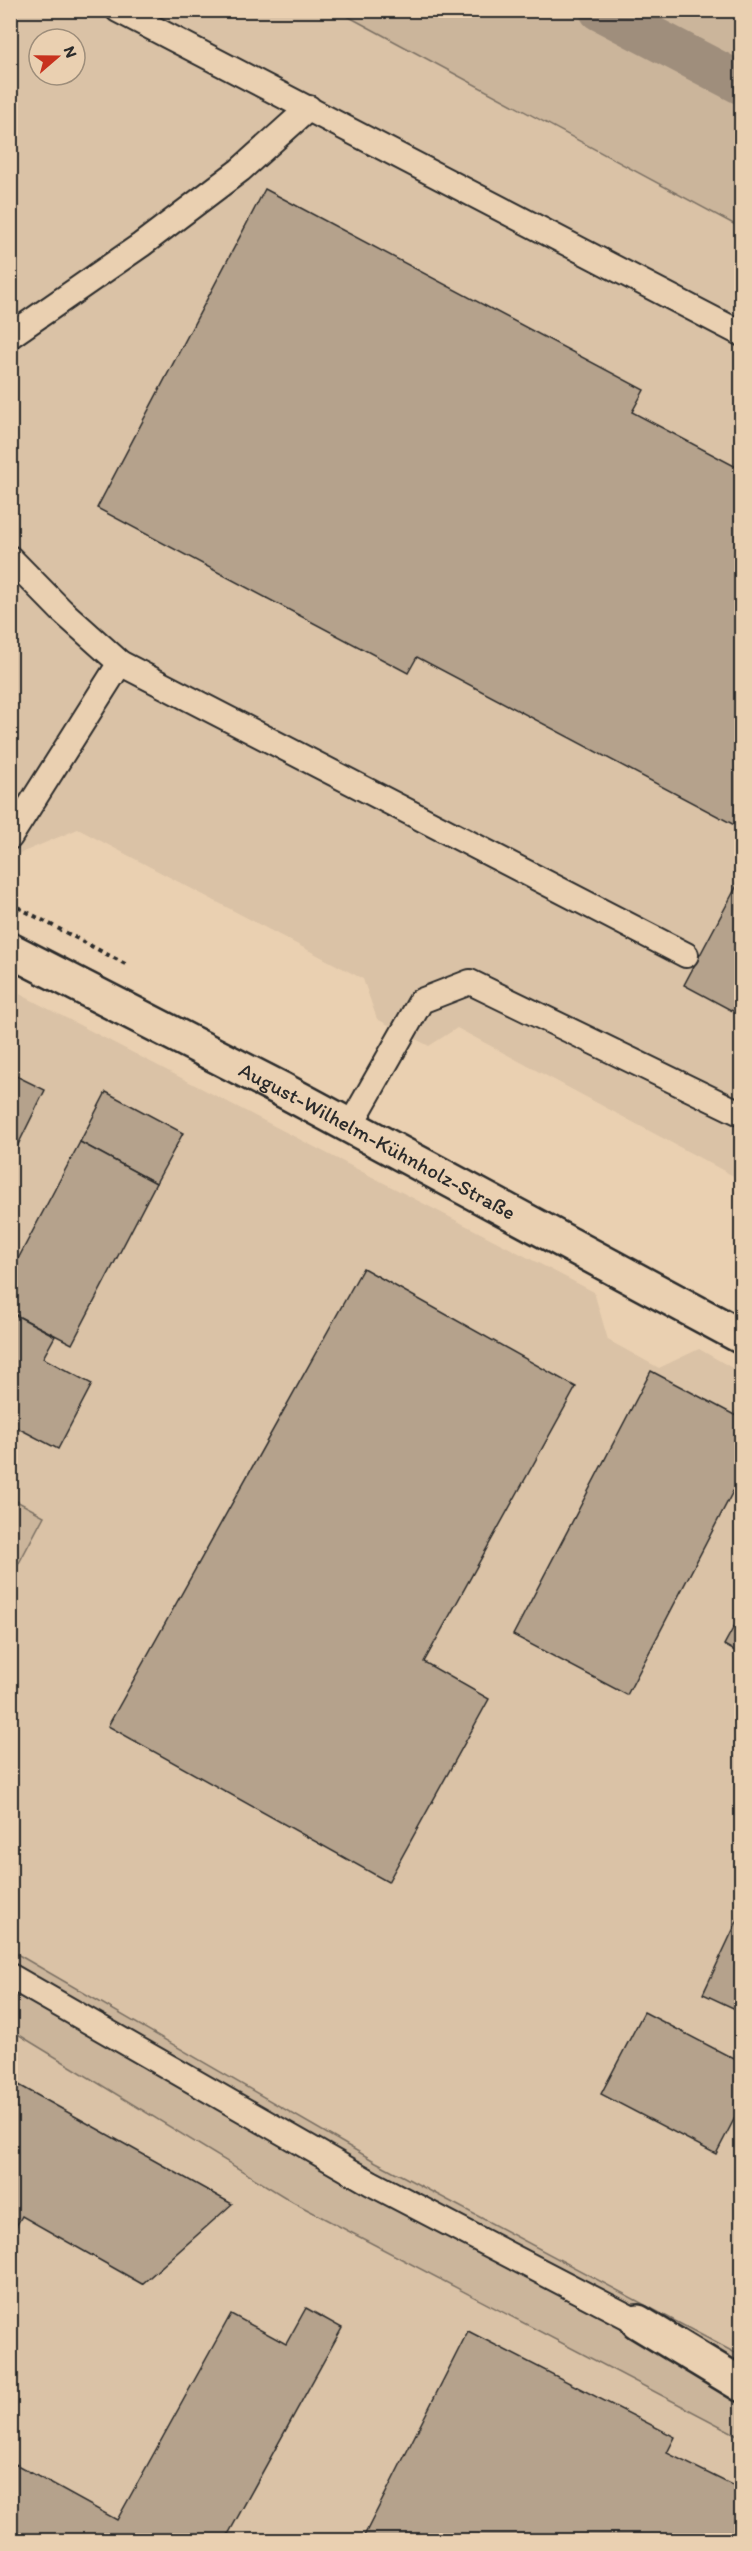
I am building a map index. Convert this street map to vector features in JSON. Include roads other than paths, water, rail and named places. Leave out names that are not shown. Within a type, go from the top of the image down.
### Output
[{"type":"street","name":"August-Wilhelm-Kühnholz-Straße","points":[[10,951],[350,1126],[741,1337]]},
{"type":"street","points":[[638,2322],[741,2385]]},
{"type":"lane","points":[[118,10],[741,334]]},
{"type":"lane","points":[[10,336],[141,245],[231,177],[309,108]]},
{"type":"lane","points":[[10,558],[62,611],[120,663],[686,955]]},
{"type":"lane","points":[[10,837],[120,663]]},
{"type":"lane","points":[[350,1126],[421,1001],[470,982],[741,1114]]},
{"type":"lane","points":[[10,1976],[371,2183],[638,2322]]},
{"type":"waterway","points":[[600,10],[742,84]]}]
